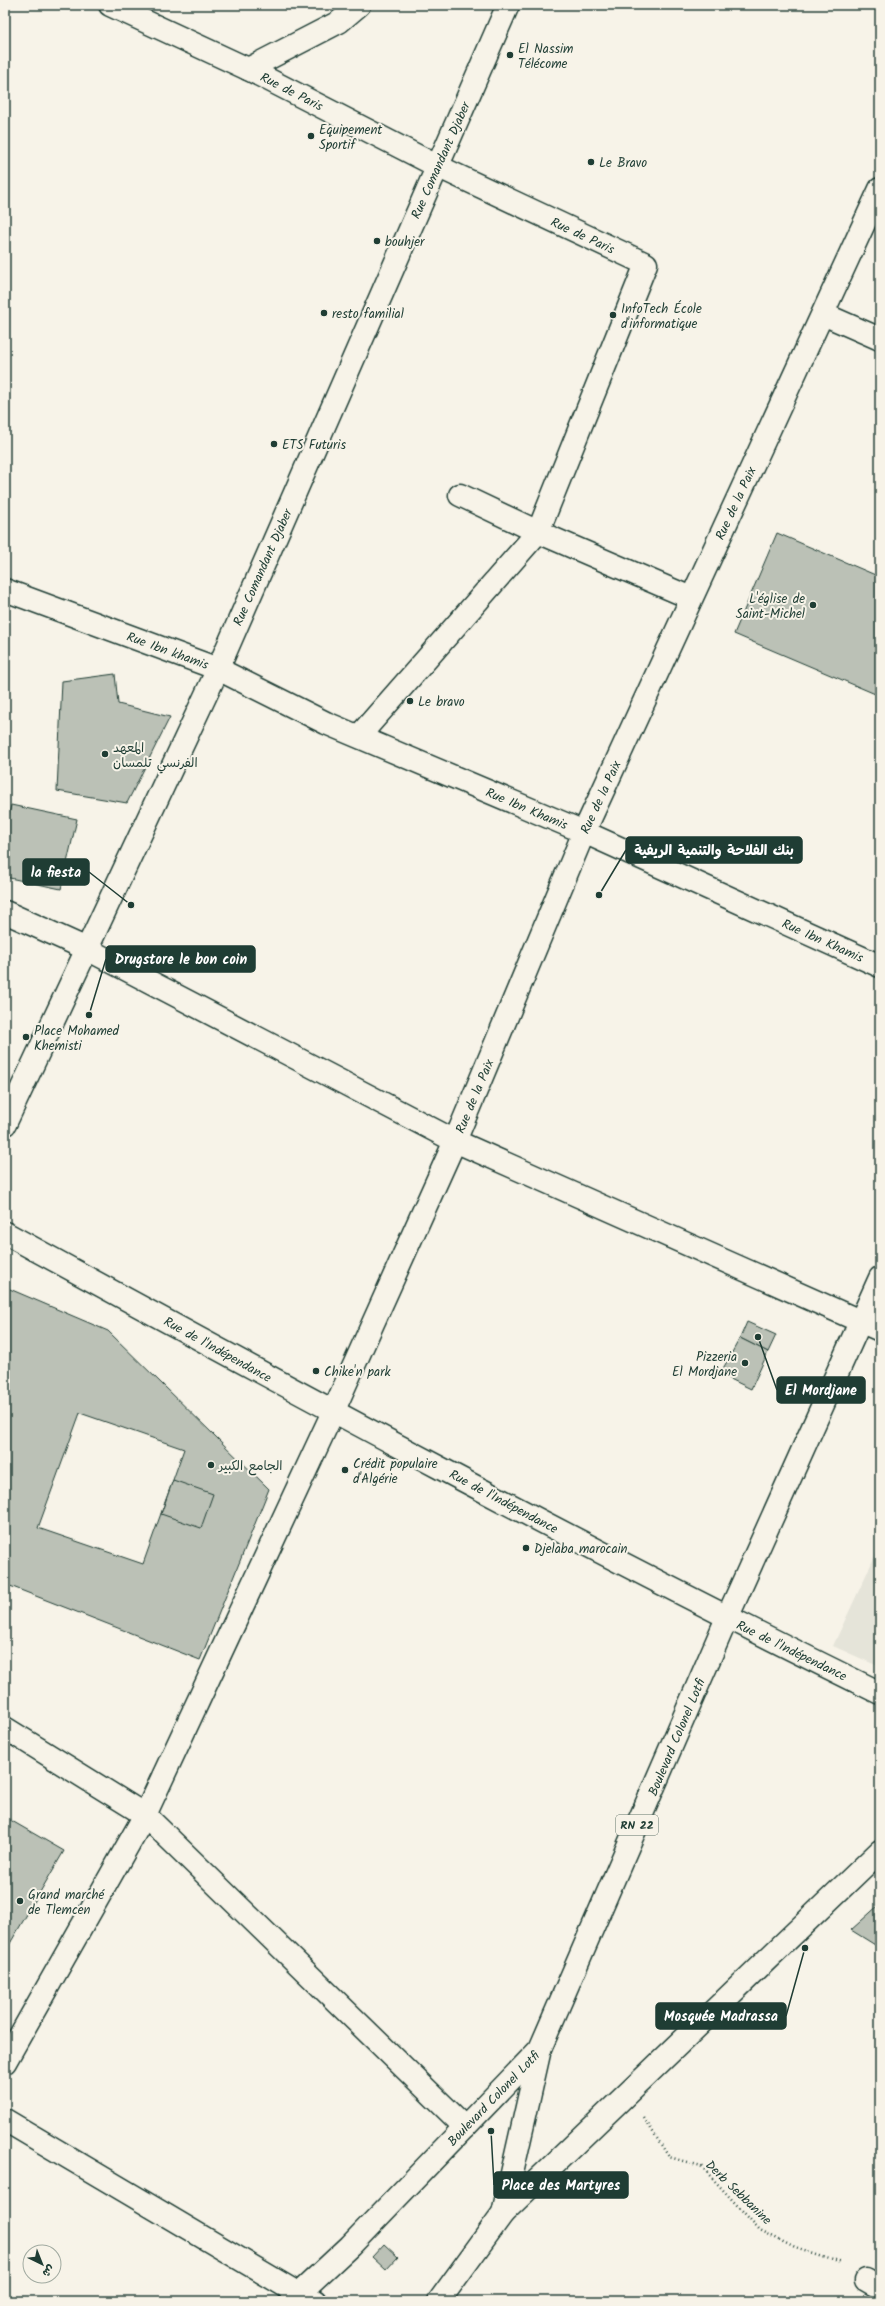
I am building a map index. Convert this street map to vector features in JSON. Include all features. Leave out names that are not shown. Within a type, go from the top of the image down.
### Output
[{"type":"street","name":"Rue de Paris","points":[[110,5],[248,68],[437,166],[646,264],[538,532]]},
{"type":"street","points":[[248,68],[339,22],[359,5]]},
{"type":"street","name":"Rue Comandant Djaber","points":[[5,1124],[218,669],[508,5]]},
{"type":"street","name":"Rue de la Paix","points":[[5,2062],[145,1815],[333,1412],[455,1141],[584,832],[880,189]]},
{"type":"street","points":[[823,314],[880,338]]},
{"type":"street","points":[[460,495],[538,532],[691,598]]},
{"type":"street","points":[[359,736],[538,532]]},
{"type":"street","name":"Rue Ibn khamis","points":[[5,590],[218,669],[326,723]]},
{"type":"street","name":"Rue Ibn Khamis","points":[[326,723],[584,832],[880,966]]},
{"type":"street","points":[[5,912],[87,949],[455,1141],[880,1330]]},
{"type":"street","name":"Rue de l'Indépendance","points":[[5,1232],[333,1412],[727,1618],[880,1693]]},
{"type":"street","name":"Boulevard Colonel Lotfi","points":[[302,2299],[350,2246],[540,2049],[727,1618],[880,1278]]},
{"type":"street","points":[[5,1728],[145,1815],[465,2127]]},
{"type":"street","points":[[439,2301],[503,2213],[880,1851]]},
{"type":"street","points":[[503,2213],[540,2049]]},
{"type":"street","points":[[5,2120],[302,2299]]},
{"type":"path","name":"Derb Sebbanine","points":[[642,2113],[669,2157],[700,2166],[760,2230],[794,2248],[848,2265],[873,2284]]},
{"type":"shaded area","points":[[880,1545],[880,1667],[833,1646]]},
{"type":"building","name":"L'église de Saint-Michel","points":[[777,533],[880,577],[880,696],[734,634]]},
{"type":"building","name":"المعهد الفرنسي تلمسان","points":[[115,674],[118,704],[170,717],[127,803],[57,791],[62,681]]},
{"type":"building","points":[[11,805],[77,819],[61,889],[5,877],[5,832]]},
{"type":"building","name":"الجامع الكبير","points":[[5,1287],[108,1331],[269,1489],[200,1660],[5,1584]],"holes":[[[80,1413],[184,1449],[143,1564],[38,1528]]]},
{"type":"building","points":[[747,1322],[776,1335],[768,1352],[740,1338]]},
{"type":"building","name":"Pizzeria El Mordjane","points":[[740,1338],[768,1352],[751,1389],[720,1374]]},
{"type":"building","points":[[173,1480],[213,1494],[201,1528],[161,1514]]},
{"type":"building","name":"Grand marché de Tlemcen","points":[[5,1817],[64,1851],[5,1952]]},
{"type":"building","points":[[880,1904],[880,1948],[851,1930]]},
{"type":"building","points":[[384,2244],[398,2257],[386,2270],[372,2257]]},
{"type":"place","name":"El Nassim Télécome","points":[[510,55]]},
{"type":"place","name":"Equipement Sportif","points":[[311,136]]},
{"type":"place","name":"Le Bravo","points":[[591,162]]},
{"type":"place","name":"bouhjer","points":[[377,241]]},
{"type":"place","name":"resto familial","points":[[324,313]]},
{"type":"place","name":"InfoTech École d'informatique","points":[[613,315]]},
{"type":"place","name":"ETS Futuris","points":[[274,444]]},
{"type":"place","name":"L'église de Saint-Michel","points":[[813,605]]},
{"type":"place","name":"Le bravo","points":[[410,701]]},
{"type":"place","name":"المعهد الفرنسي تلمسان","points":[[105,754]]},
{"type":"place","name":"بنك الفلاحة والتنمية الريفية","points":[[599,895]]},
{"type":"place","name":"la fiesta","points":[[131,905]]},
{"type":"place","name":"Drugstore le bon coin","points":[[89,1015]]},
{"type":"place","name":"Place Mohamed Khemisti","points":[[26,1037]]},
{"type":"place","name":"El Mordjane","points":[[758,1337]]},
{"type":"place","name":"Pizzeria El Mordjane","points":[[745,1363]]},
{"type":"place","name":"Chike'n park","points":[[316,1371]]},
{"type":"place","name":"الجامع الكبير","points":[[211,1465]]},
{"type":"place","name":"Crédit populaire d'Algérie","points":[[345,1470]]},
{"type":"place","name":"Djelaba marocain","points":[[526,1548]]},
{"type":"place","name":"Grand marché de Tlemcen","points":[[20,1901]]},
{"type":"place","name":"Mosquée Madrassa","points":[[805,1948]]},
{"type":"place","name":"Place des Martyres","points":[[491,2131]]}]
